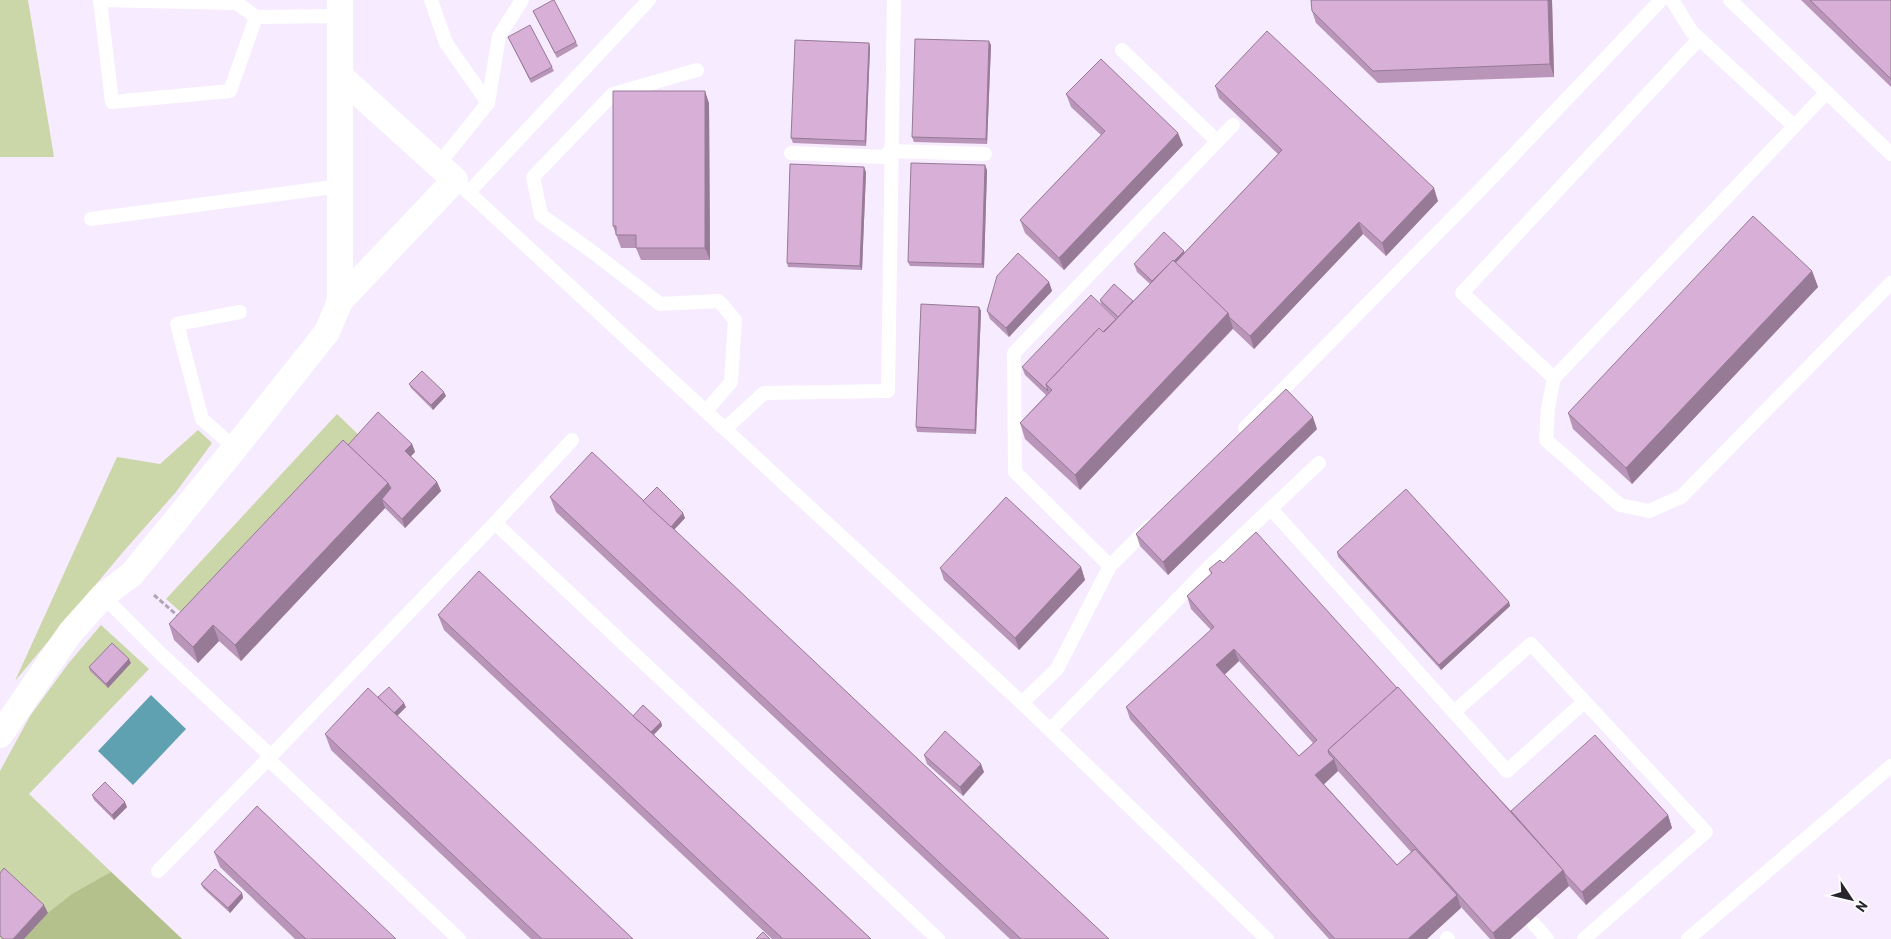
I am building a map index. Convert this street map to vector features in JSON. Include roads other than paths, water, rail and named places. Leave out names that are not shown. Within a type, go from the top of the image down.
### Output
[{"type":"street","points":[[340,8],[340,301]]},
{"type":"street","points":[[0,736],[70,633],[103,596],[132,574],[327,332],[340,301],[454,179],[341,76]]},
{"type":"lane","points":[[256,17],[230,91],[112,102],[100,0],[237,3],[256,17],[340,8]]},
{"type":"lane","points":[[431,0],[446,43],[488,102]]},
{"type":"lane","points":[[454,179],[488,102],[499,36],[522,0]]},
{"type":"lane","points":[[454,179],[649,0]]},
{"type":"lane","points":[[724,429],[764,393],[888,391],[894,0]]},
{"type":"lane","points":[[1236,438],[1482,188],[1661,0]]},
{"type":"lane","points":[[1672,0],[1692,32],[1794,126]]},
{"type":"lane","points":[[1730,0],[1891,154]]},
{"type":"lane","points":[[1554,378],[1462,293],[1699,38]]},
{"type":"lane","points":[[1122,50],[1217,141]]},
{"type":"lane","points":[[697,70],[613,94],[533,177],[541,215],[660,304],[719,301],[735,320],[731,382],[706,411]]},
{"type":"lane","points":[[1827,92],[1554,378],[1548,408],[1546,440],[1620,504],[1649,511],[1680,497],[1891,282]]},
{"type":"lane","points":[[1110,566],[1015,472],[1014,353],[1233,125]]},
{"type":"lane","points":[[792,153],[883,157],[891,151],[986,154]]},
{"type":"lane","points":[[454,179],[1022,703],[1267,939]]},
{"type":"lane","points":[[91,219],[341,186]]},
{"type":"lane","points":[[235,448],[202,418],[177,324],[240,312]]},
{"type":"lane","points":[[158,872],[495,523],[572,440]]},
{"type":"lane","points":[[1050,730],[1211,565],[1319,463]]},
{"type":"lane","points":[[1271,509],[1507,771],[1584,702]]},
{"type":"lane","points":[[1022,703],[1057,670],[1110,566],[1160,516]]},
{"type":"lane","points":[[495,523],[938,939]]},
{"type":"lane","points":[[103,596],[162,655],[459,939]]},
{"type":"lane","points":[[1454,712],[1531,644],[1706,832],[1584,939]]},
{"type":"lane","points":[[1688,939],[1891,766]]},
{"type":"lane","points":[[1534,924],[1547,939]]},
{"type":"water","points":[[151,695],[186,729],[133,785],[98,751]]}]
